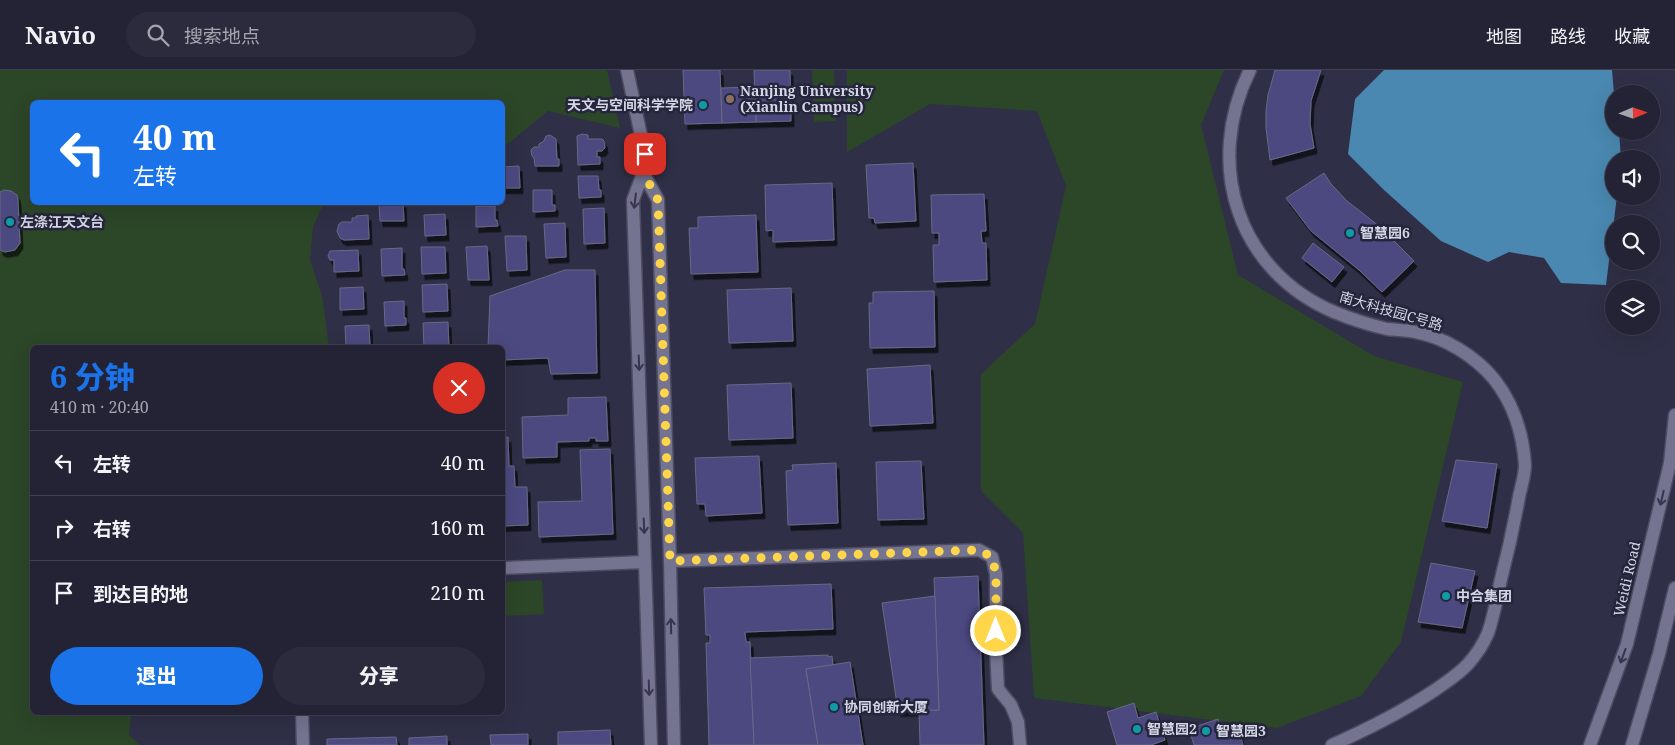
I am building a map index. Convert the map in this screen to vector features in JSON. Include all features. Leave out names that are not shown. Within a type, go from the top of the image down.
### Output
[{"type":"street","points":[[627,70],[645,154],[643,172],[633,200],[651,745]]},
{"type":"street","name":"南大科技园C号路","points":[[1250,70],[1242,85],[1232,118],[1228,152],[1232,187],[1242,220],[1258,250],[1280,276],[1320,306],[1336,313],[1388,329],[1417,332],[1442,340],[1465,352],[1493,378],[1511,405],[1521,434],[1525,468],[1519,502],[1488,631],[1480,650],[1456,676],[1419,701],[1381,723],[1332,745]]},
{"type":"street","points":[[643,172],[658,200],[674,745]]},
{"type":"street","name":"Weidi Road","points":[[1590,745],[1627,644],[1670,463],[1675,415]]},
{"type":"street","points":[[670,561],[979,550],[992,557],[996,574],[998,689],[1011,705],[1018,722],[1020,745]]},
{"type":"street","points":[[505,568],[645,562]]},
{"type":"street","points":[[1632,745],[1659,654],[1675,588]]},
{"type":"street","points":[[302,715],[304,745]]},
{"type":"green space","points":[[0,70],[607,70],[620,128],[548,111],[505,144],[505,100],[30,100],[30,205],[323,205],[313,227],[310,260],[322,296],[329,345],[30,345],[30,715],[131,715],[129,735],[140,745],[0,745]]},
{"type":"green space","points":[[812,70],[834,70],[836,121],[814,122]]},
{"type":"green space","points":[[847,70],[1224,70],[1201,125],[1238,275],[1374,356],[1463,382],[1401,642],[1361,696],[1277,728],[1034,698],[1023,533],[981,491],[981,374],[1035,324],[1066,186],[1037,111],[930,104],[847,152]]},
{"type":"green space","points":[[542,580],[544,614],[505,616],[505,582]]},
{"type":"water","points":[[1384,70],[1612,70],[1613,85],[1605,85],[1605,140],[1620,140],[1620,150],[1605,150],[1605,205],[1616,205],[1615,215],[1605,215],[1605,270],[1608,270],[1605,285],[1561,283],[1544,258],[1509,252],[1488,262],[1441,241],[1384,190],[1348,154],[1355,99]]},
{"type":"building","name":"天文与空间科学学院","points":[[683,70],[720,70],[722,123],[685,124]]},
{"type":"building","points":[[754,70],[790,70],[791,121],[756,122]]},
{"type":"building","points":[[1275,70],[1321,70],[1311,101],[1310,124],[1314,148],[1270,160],[1266,111]]},
{"type":"building","points":[[755,87],[756,122],[722,123],[721,88]]},
{"type":"building","points":[[582,134],[588,135],[588,139],[602,139],[604,141],[605,148],[602,151],[597,151],[597,157],[600,157],[600,164],[578,165],[577,136]]},
{"type":"building","points":[[550,135],[556,139],[559,166],[535,166],[531,150],[534,147],[539,147],[539,144],[544,141],[546,136]]},
{"type":"building","points":[[913,163],[916,221],[875,223],[874,218],[869,218],[866,165]]},
{"type":"building","points":[[519,166],[520,188],[505,188],[505,167]]},
{"type":"building","name":"智慧园6","points":[[1324,173],[1331,184],[1347,201],[1379,226],[1414,261],[1382,292],[1359,270],[1311,231],[1286,198]]},
{"type":"building","points":[[578,176],[598,176],[601,197],[579,198]]},
{"type":"building","points":[[832,183],[834,240],[773,242],[773,230],[766,231],[765,185]]},
{"type":"building","name":"左涤江天文台","points":[[4,190],[11,191],[17,195],[20,243],[15,250],[5,252],[0,250],[0,192]]},
{"type":"building","points":[[533,190],[552,190],[552,205],[555,205],[555,211],[533,212]]},
{"type":"building","points":[[984,194],[986,231],[981,231],[982,243],[986,243],[987,280],[934,282],[933,245],[939,245],[939,233],[932,233],[931,195]]},
{"type":"building","points":[[379,205],[403,205],[404,221],[380,221]]},
{"type":"building","points":[[476,206],[495,206],[495,220],[497,220],[498,226],[476,227]]},
{"type":"building","points":[[604,208],[605,243],[584,244],[583,209]]},
{"type":"building","points":[[445,214],[446,235],[425,236],[424,215]]},
{"type":"building","points":[[368,215],[369,239],[344,240],[340,238],[337,231],[339,224],[342,222],[352,222],[352,218],[356,218],[356,216]]},
{"type":"building","points":[[756,215],[758,272],[691,274],[689,228],[698,228],[698,217]]},
{"type":"building","points":[[565,223],[566,257],[546,258],[544,224]]},
{"type":"building","points":[[505,236],[526,236],[527,270],[507,271]]},
{"type":"building","points":[[1313,243],[1344,267],[1332,282],[1302,258]]},
{"type":"building","points":[[487,246],[489,280],[468,280],[466,247]]},
{"type":"building","points":[[421,247],[445,247],[446,273],[422,274]]},
{"type":"building","points":[[402,248],[402,269],[404,269],[405,275],[382,276],[381,249]]},
{"type":"building","points":[[358,250],[359,271],[334,272],[334,260],[330,260],[328,256],[330,251]]},
{"type":"building","points":[[565,270],[595,270],[597,373],[551,374],[548,358],[505,360],[505,345],[488,345],[490,296]]},
{"type":"building","points":[[447,284],[448,311],[423,312],[422,285]]},
{"type":"building","points":[[363,287],[364,309],[340,310],[340,288]]},
{"type":"building","points":[[791,288],[793,341],[729,343],[727,290]]},
{"type":"building","points":[[934,291],[935,347],[870,348],[869,303],[873,303],[873,292]]},
{"type":"building","points":[[404,301],[406,325],[385,326],[384,302]]},
{"type":"building","points":[[448,322],[449,345],[424,345],[423,323]]},
{"type":"building","points":[[369,325],[370,345],[346,345],[345,326]]},
{"type":"building","points":[[930,365],[933,423],[870,426],[867,369]]},
{"type":"building","points":[[791,383],[793,438],[729,440],[727,385]]},
{"type":"building","points":[[606,397],[608,441],[596,441],[596,438],[589,438],[589,441],[557,442],[557,457],[523,458],[522,417],[568,415],[568,398]]},
{"type":"building","points":[[508,437],[509,466],[514,466],[515,487],[527,487],[528,525],[505,526],[505,438]]},
{"type":"building","points":[[610,449],[613,534],[539,537],[538,502],[582,501],[580,450]]},
{"type":"building","points":[[759,456],[762,513],[706,516],[705,504],[697,504],[695,458]]},
{"type":"building","points":[[1456,460],[1497,464],[1487,528],[1442,521]]},
{"type":"building","points":[[921,461],[924,519],[878,520],[876,462]]},
{"type":"building","points":[[836,463],[838,523],[788,525],[786,471],[793,470],[792,465]]},
{"type":"building","name":"中合集团","points":[[1431,563],[1475,571],[1462,628],[1418,622]]},
{"type":"building","points":[[978,576],[984,745],[920,745],[919,711],[939,710],[934,578]]},
{"type":"building","points":[[831,584],[833,629],[745,632],[746,642],[750,642],[754,745],[709,745],[706,643],[710,643],[710,635],[706,635],[704,588]]},
{"type":"building","points":[[935,596],[939,710],[898,711],[882,603]]},
{"type":"building","points":[[828,655],[828,657],[832,656],[833,665],[806,669],[818,745],[754,745],[750,658]]},
{"type":"building","name":"协同创新大厦","points":[[850,662],[863,745],[818,745],[806,669]]},
{"type":"building","name":"智慧园2","points":[[1134,703],[1138,718],[1156,712],[1165,740],[1151,745],[1117,745],[1107,712]]},
{"type":"building","name":"智慧园3","points":[[1218,719],[1223,733],[1238,728],[1243,745],[1194,745],[1189,729]]},
{"type":"building","points":[[610,730],[611,745],[558,745],[558,732]]},
{"type":"building","points":[[528,734],[528,745],[491,745],[490,735]]},
{"type":"building","points":[[447,736],[447,745],[409,745],[409,738]]},
{"type":"building","points":[[396,737],[397,745],[327,745],[327,739]]},
{"type":"place","name":"Nanjing University (Xianlin Campus)","points":[[730,99]]},
{"type":"place","name":"天文与空间科学学院","points":[[703,105]]},
{"type":"place","name":"左涤江天文台","points":[[10,222]]},
{"type":"place","name":"智慧园6","points":[[1350,233]]},
{"type":"place","name":"中合集团","points":[[1446,596]]},
{"type":"place","name":"协同创新大厦","points":[[834,707]]},
{"type":"place","name":"智慧园2","points":[[1137,729]]},
{"type":"place","name":"智慧园3","points":[[1206,731]]},
{"type":"route","points":[[645,154],[643,172],[658,200],[670,561],[979,550],[992,557],[996,574],[996,631]]}]
